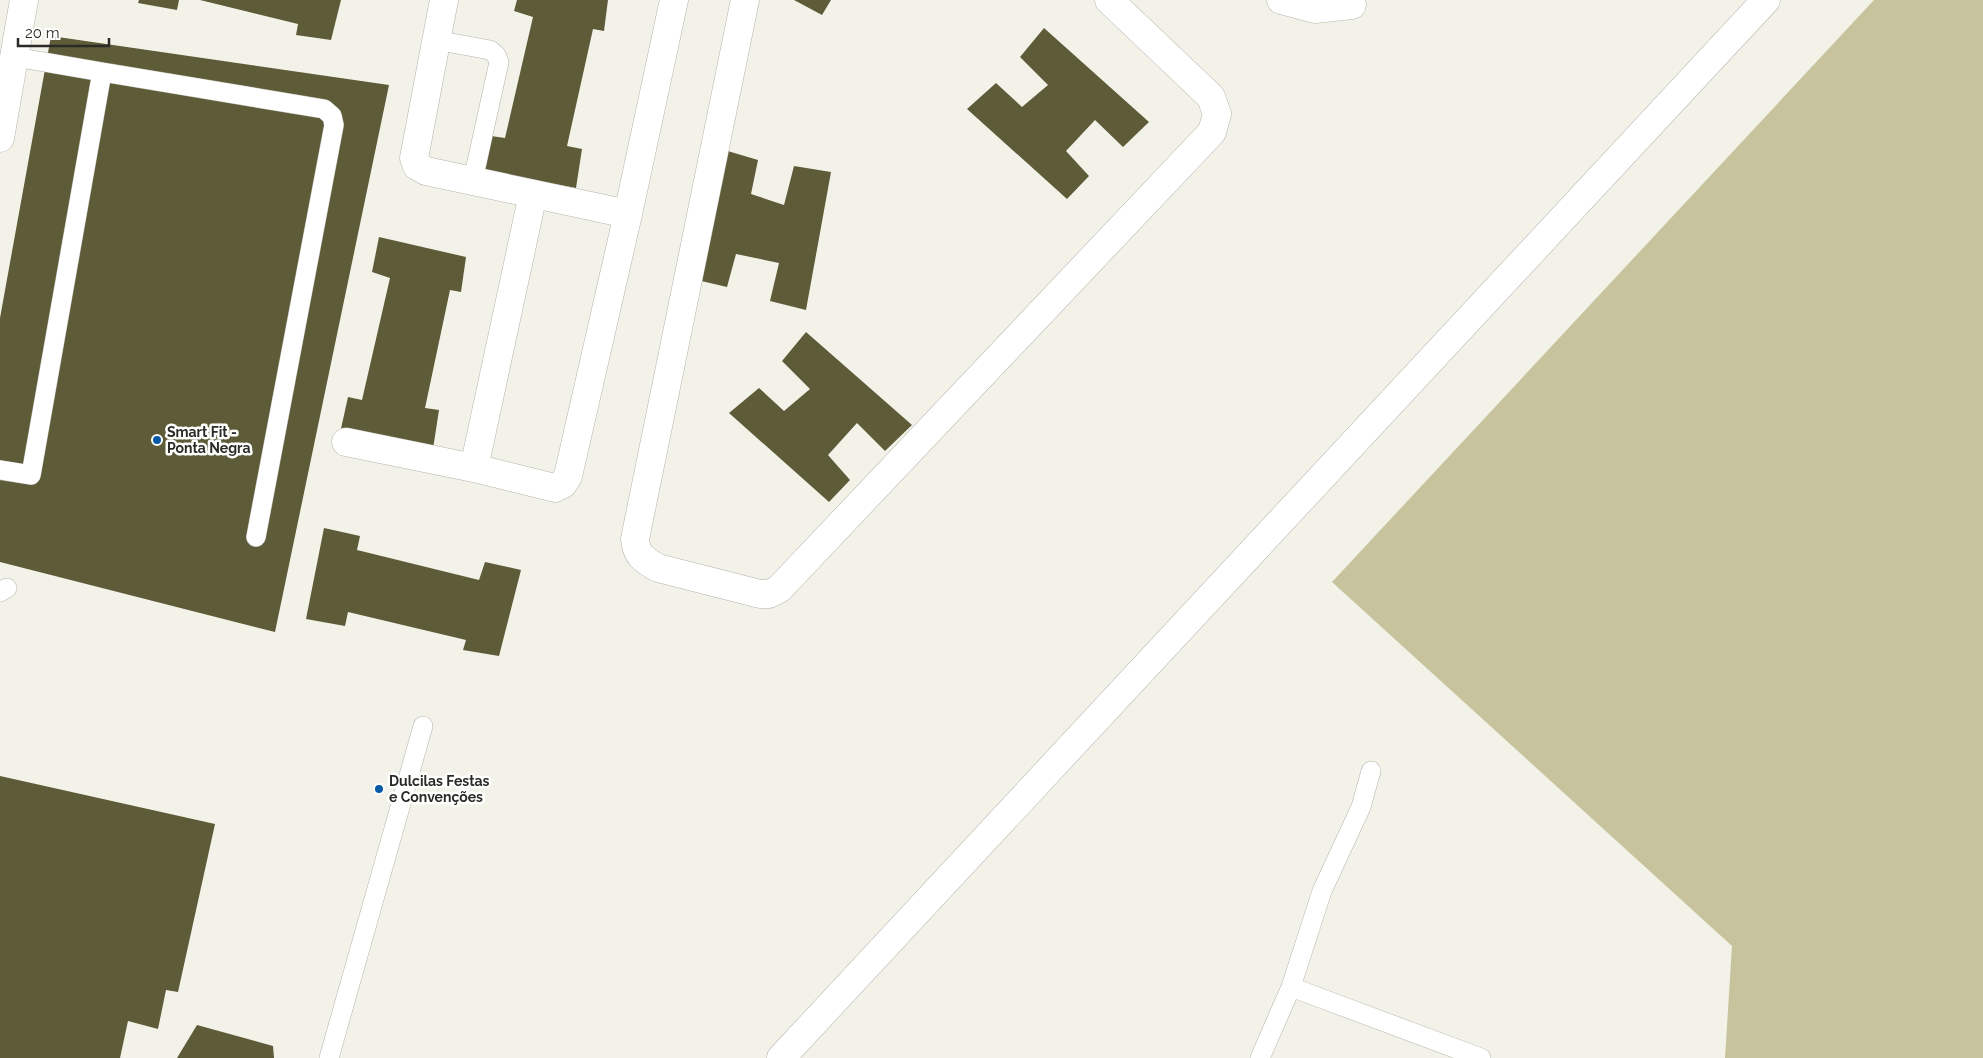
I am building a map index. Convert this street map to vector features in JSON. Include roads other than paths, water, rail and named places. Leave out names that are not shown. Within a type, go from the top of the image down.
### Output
[{"type":"street","points":[[0,138],[11,47],[24,0]]},
{"type":"street","points":[[444,0],[414,158],[417,166],[426,171],[628,214]]},
{"type":"street","points":[[346,442],[474,468],[555,488],[563,484],[568,476],[628,214],[674,0]]},
{"type":"street","points":[[745,0],[635,539],[636,550],[643,560],[658,568],[760,594],[770,594],[779,589],[1212,132],[1217,114],[1211,97],[1109,0]]},
{"type":"street","points":[[1281,0],[1315,9],[1354,2]]},
{"type":"street","points":[[781,1058],[1766,0]]},
{"type":"street","points":[[474,468],[533,194]]},
{"type":"lane","points":[[435,40],[490,50],[496,55],[499,62],[473,180]]},
{"type":"lane","points":[[11,47],[102,72],[324,109],[332,116],[334,125],[256,537]]},
{"type":"lane","points":[[0,470],[32,475],[102,72]]},
{"type":"lane","points":[[330,1058],[423,726]]},
{"type":"lane","points":[[1260,1058],[1291,987],[1322,891],[1361,807],[1371,771]]},
{"type":"lane","points":[[1291,987],[1482,1058]]},
{"type":"place","name":"Smart Fit - Ponta Negra","points":[[157,440]]},
{"type":"place","name":"Dulcilas Festas e Convenções","points":[[379,789]]}]
